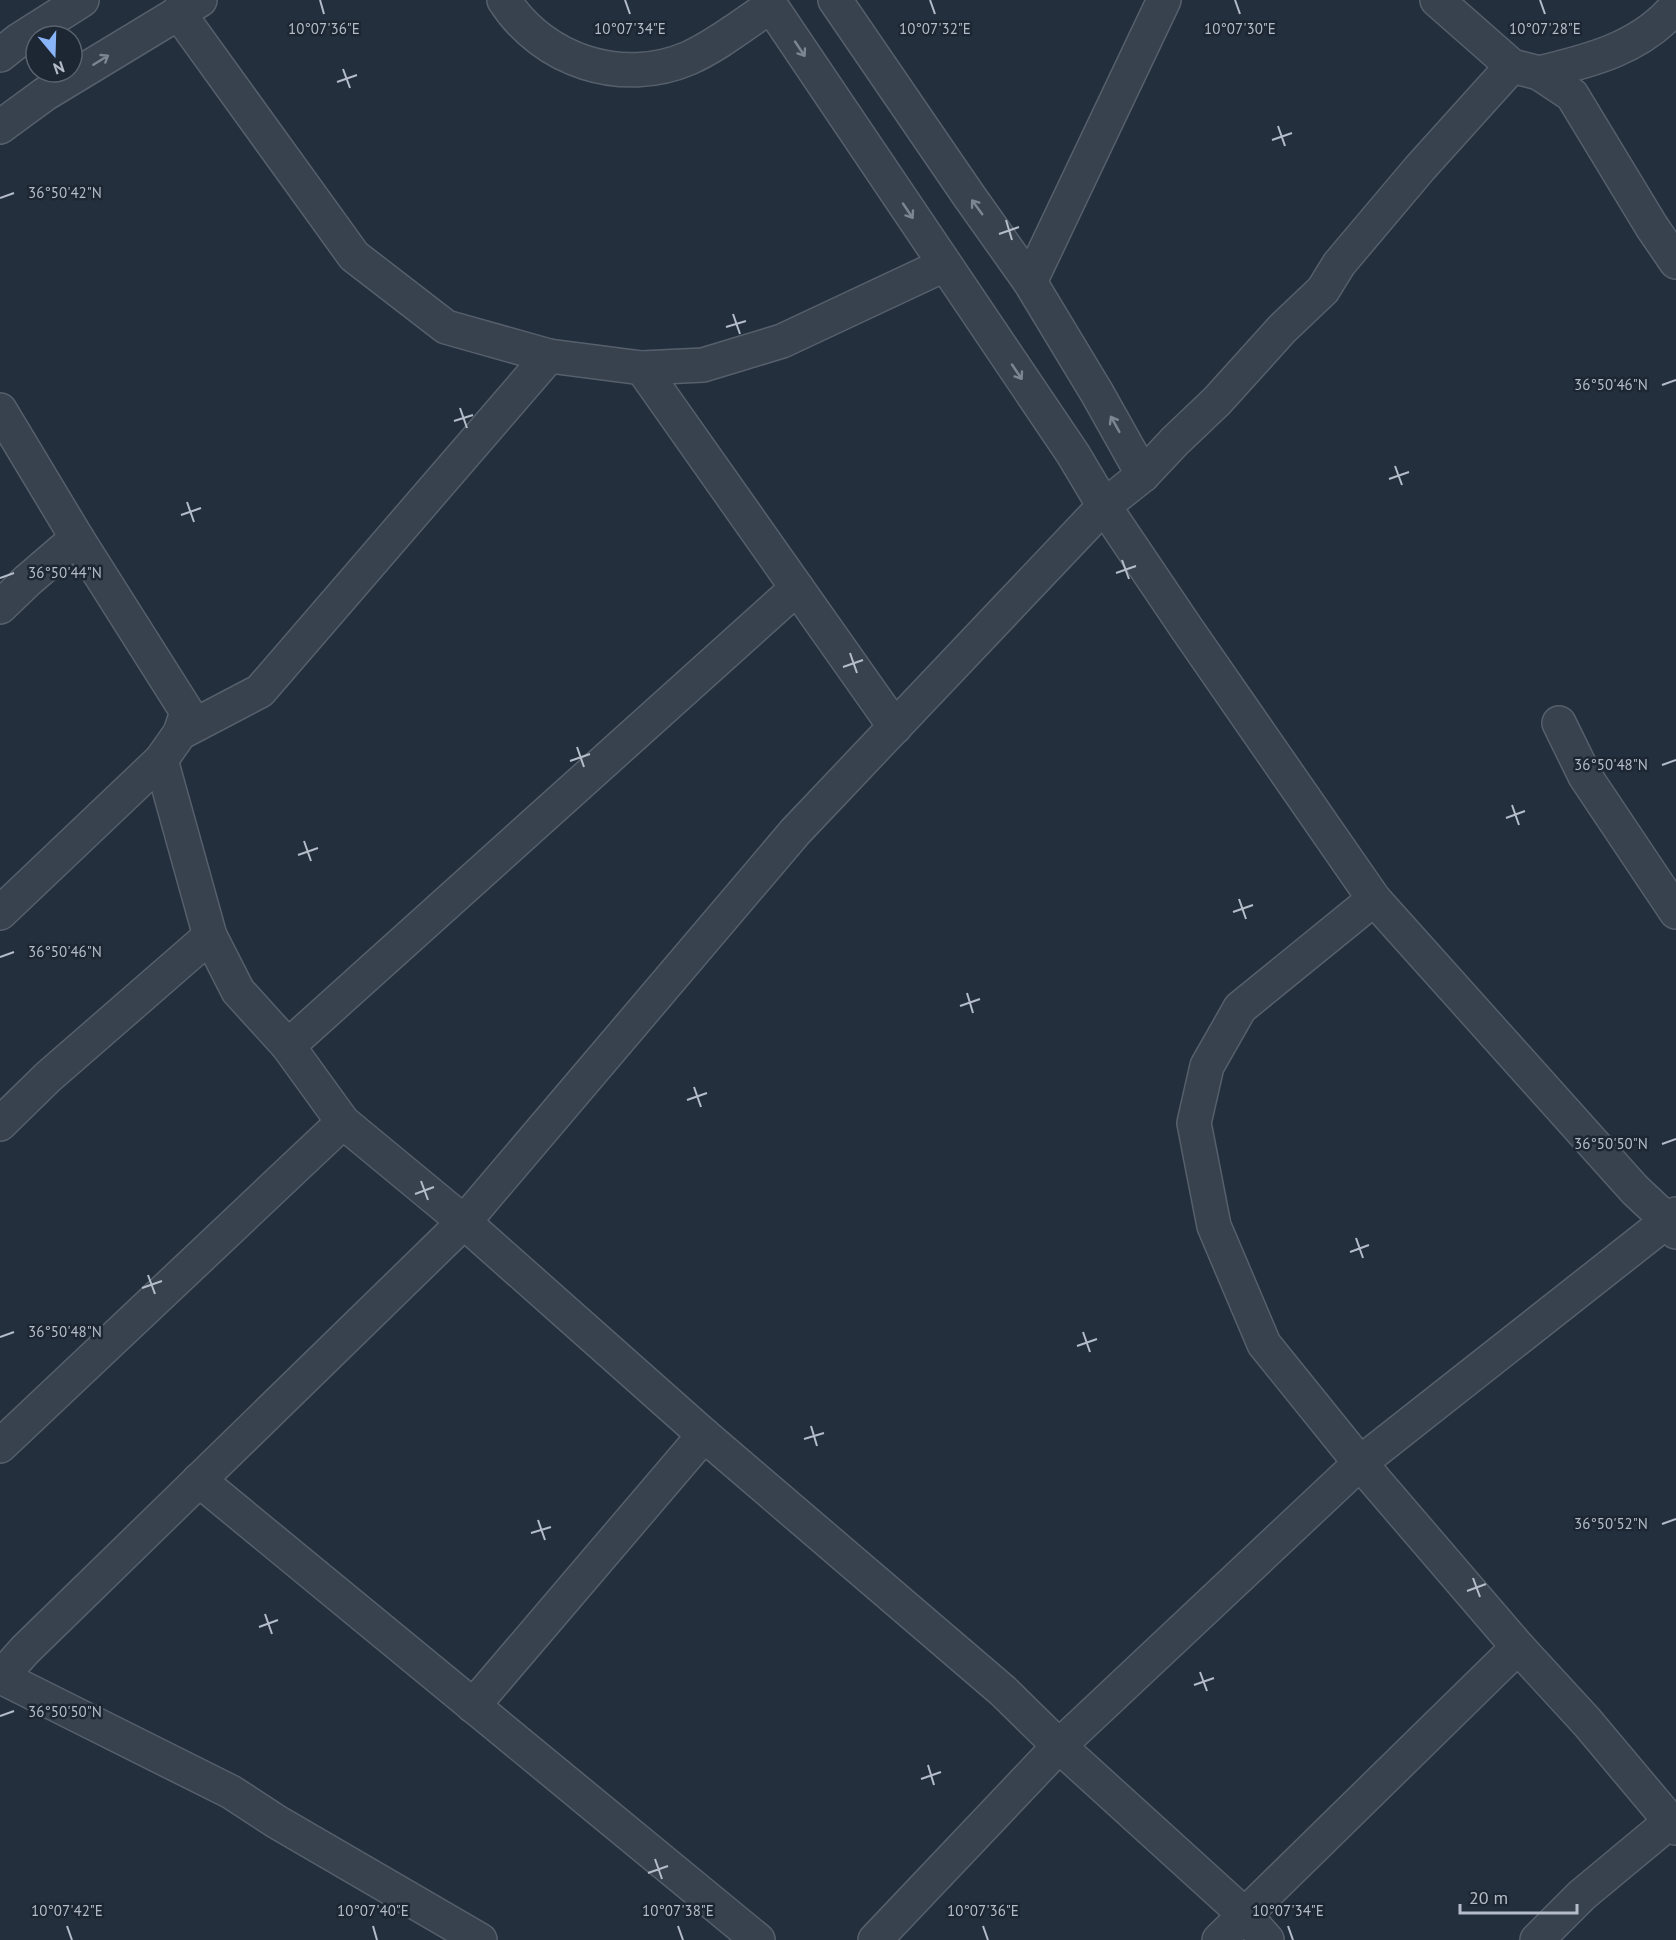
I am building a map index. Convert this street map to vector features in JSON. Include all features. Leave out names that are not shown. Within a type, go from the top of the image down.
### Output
[{"type":"street","points":[[0,54],[82,0]]},
{"type":"street","points":[[504,0],[511,12],[547,46],[592,66],[617,70],[666,66],[690,57],[769,3],[1073,454],[1104,506],[1187,629],[1374,899],[1635,1190],[1673,1222],[1360,1463],[1059,1746],[876,1940]]},
{"type":"street","points":[[1030,282],[1164,0]]},
{"type":"street","points":[[1441,1],[1526,70],[1572,95],[1676,262]]},
{"type":"street","points":[[845,2],[969,196],[1030,282],[1143,475]]},
{"type":"street","points":[[0,127],[45,94],[189,6],[354,256],[446,327],[549,356],[642,368],[703,365],[782,341],[944,265]]},
{"type":"street","points":[[480,1940],[277,1822],[231,1792],[0,1677],[464,1222],[795,832],[1104,506],[1143,475],[1217,400],[1282,329],[1323,290],[1339,264],[1413,177],[1526,70],[1591,61],[1632,43],[1668,16],[1676,6]]},
{"type":"street","points":[[180,733],[260,691],[549,356]]},
{"type":"street","points":[[642,368],[895,727]]},
{"type":"street","points":[[0,410],[187,712],[180,733],[161,760],[0,914]]},
{"type":"street","points":[[0,607],[78,538]]},
{"type":"street","points":[[288,1046],[797,588]]},
{"type":"street","points":[[1558,723],[1585,776],[1676,912]]},
{"type":"street","points":[[161,760],[210,936],[238,991],[288,1046],[343,1122],[464,1222],[704,1435],[1003,1691],[1059,1746],[1245,1915],[1267,1940]]},
{"type":"street","points":[[1374,899],[1240,1008],[1207,1066],[1194,1123],[1214,1226],[1264,1344],[1360,1463],[1518,1647],[1587,1722],[1673,1824],[1582,1895],[1537,1940]]},
{"type":"street","points":[[0,1124],[48,1077],[210,936]]},
{"type":"street","points":[[0,1446],[343,1122]]},
{"type":"street","points":[[473,1706],[704,1435]]},
{"type":"street","points":[[199,1480],[758,1940]]},
{"type":"street","points":[[1219,1940],[1518,1647]]}]
